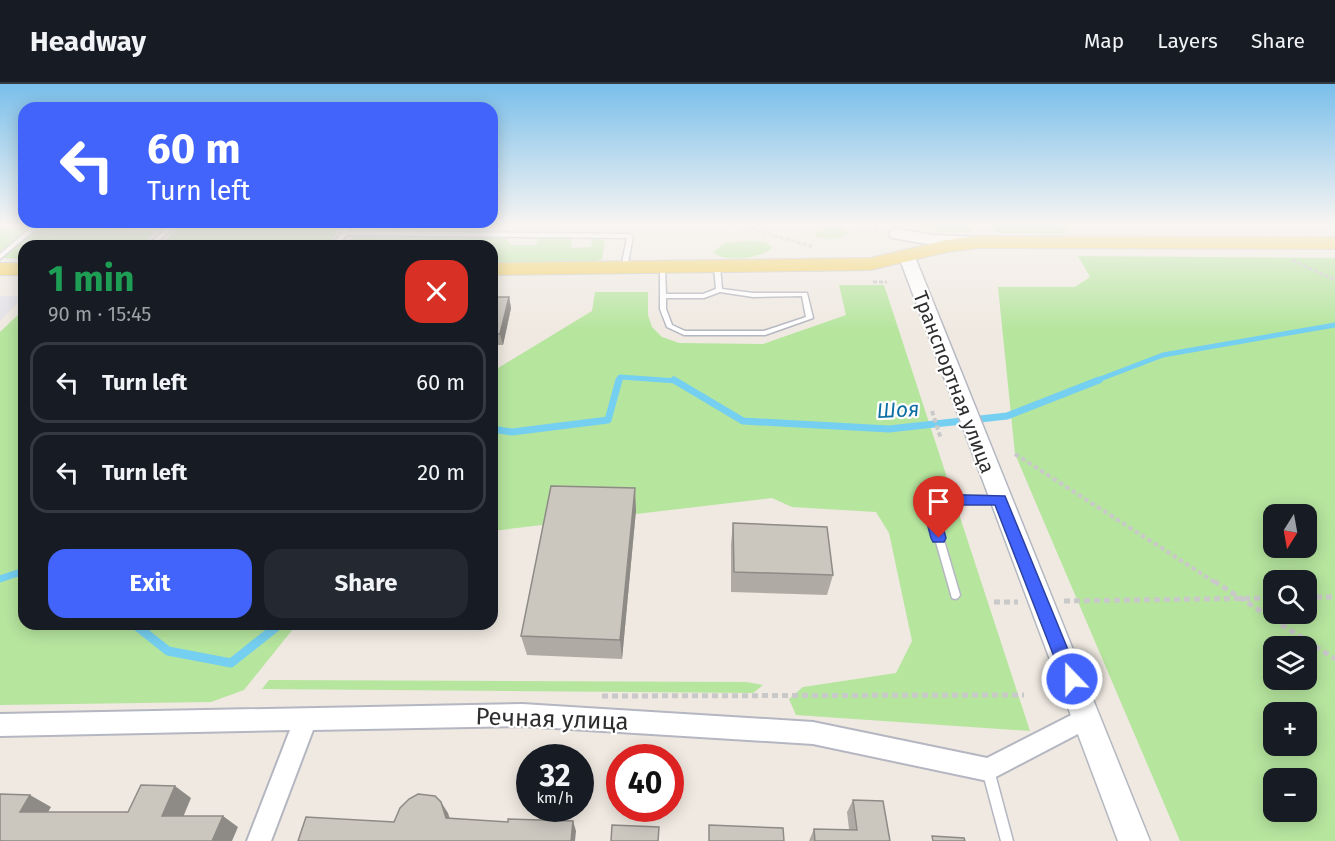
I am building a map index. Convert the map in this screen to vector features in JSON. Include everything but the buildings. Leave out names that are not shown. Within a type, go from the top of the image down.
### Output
[{"type":"main road","points":[[498,268],[870,264],[895,259]]},
{"type":"main road","points":[[0,269],[18,269]]},
{"type":"street","name":"Транспортная улица","points":[[908,259],[962,407],[1134,841]]},
{"type":"street","name":"Речная улица","points":[[0,725],[522,715],[813,733],[988,770]]},
{"type":"street","points":[[259,841],[306,718]]},
{"type":"street","points":[[988,770],[1087,718]]},
{"type":"lane","points":[[624,268],[626,259]]},
{"type":"lane","points":[[717,267],[719,290]]},
{"type":"lane","points":[[662,268],[663,309],[669,326],[684,333],[765,333],[810,318],[805,294],[753,295],[719,290],[704,296],[663,296]]},
{"type":"lane","points":[[955,595],[928,500],[1000,500]]},
{"type":"lane","points":[[988,770],[1007,841]]},
{"type":"path","points":[[1293,259],[1335,280]]},
{"type":"path","points":[[932,411],[941,439]]},
{"type":"path","points":[[1015,454],[1335,659]]},
{"type":"path","points":[[1317,597],[1335,597]]},
{"type":"path","points":[[994,602],[1263,598]]},
{"type":"path","points":[[594,696],[1024,694]]},
{"type":"shaded area","points":[[0,296],[18,296],[18,302],[0,321]]},
{"type":"green space","points":[[498,259],[601,259],[593,262],[498,262]]},
{"type":"green space","points":[[1080,259],[1335,259],[1335,841],[1180,841],[1015,454],[998,287],[1075,287],[1090,277]]},
{"type":"green space","points":[[839,285],[884,285],[1030,731],[796,715],[789,699],[803,687],[896,673],[912,641],[889,533],[876,512],[792,507],[772,498],[498,530],[498,368],[592,311],[595,292],[648,292],[648,315],[652,327],[662,337],[679,343],[763,344],[846,315]]},
{"type":"green space","points":[[18,315],[18,630],[292,630],[244,690],[211,702],[0,705],[0,332]]},
{"type":"green space","points":[[269,680],[746,682],[763,685],[753,693],[262,689]]},
{"type":"waterway","name":"Шоя","points":[[1095,381],[1163,355],[1335,325]]},
{"type":"waterway","name":"Шоя","points":[[619,381],[620,377],[676,381]]},
{"type":"waterway","name":"Шоя","points":[[498,430],[512,432],[608,420],[619,380]]},
{"type":"waterway","name":"Шоя","points":[[676,381],[743,421],[889,429],[1007,416],[1099,380]]},
{"type":"waterway","name":"Шоя","points":[[0,579],[18,573]]},
{"type":"waterway","name":"Шоя","points":[[142,630],[168,651],[231,663],[272,630]]},
{"type":"route","points":[[939,538],[928,500],[1000,500],[1072,679]]}]
